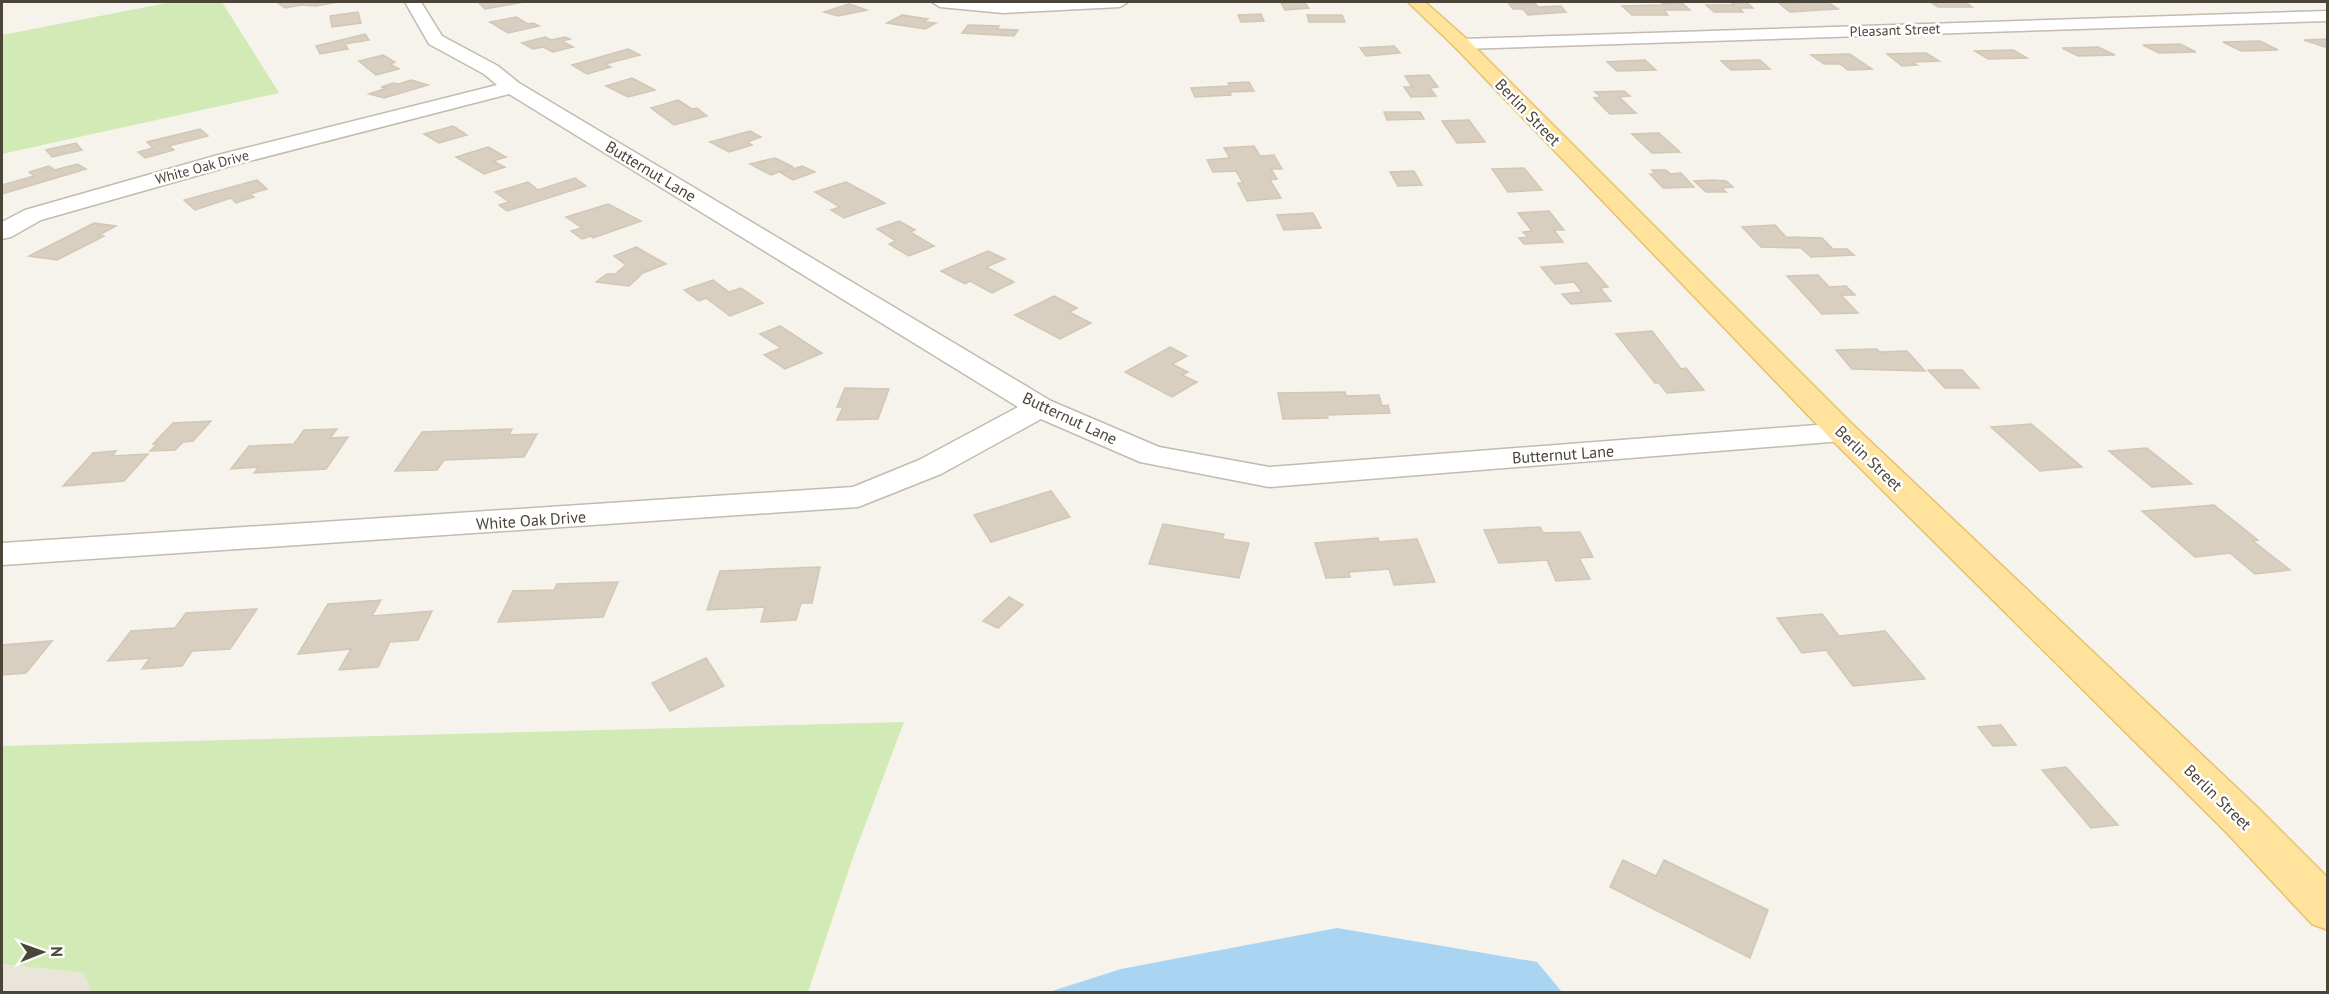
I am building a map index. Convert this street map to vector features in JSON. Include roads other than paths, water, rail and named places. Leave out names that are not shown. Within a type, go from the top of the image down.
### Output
[{"type":"main road","name":"Berlin Street","points":[[1416,2],[1462,44],[1842,432],[2241,819],[2328,910]]},
{"type":"street","name":"Butternut Lane","points":[[412,2],[435,39],[491,70],[512,87],[1040,407],[1151,455],[1269,477],[1842,432]]},
{"type":"street","points":[[940,2],[1003,8],[1120,2]]},
{"type":"street","name":"Pleasant Street","points":[[1462,44],[2328,16]]},
{"type":"street","name":"White Oak Drive","points":[[2,232],[33,215],[56,208],[226,160],[512,87]]},
{"type":"street","name":"White Oak Drive","points":[[2,554],[858,497],[930,467],[1040,407]]},
{"type":"water","points":[[1337,928],[1537,962],[1562,992],[1049,992],[1121,969]]}]
